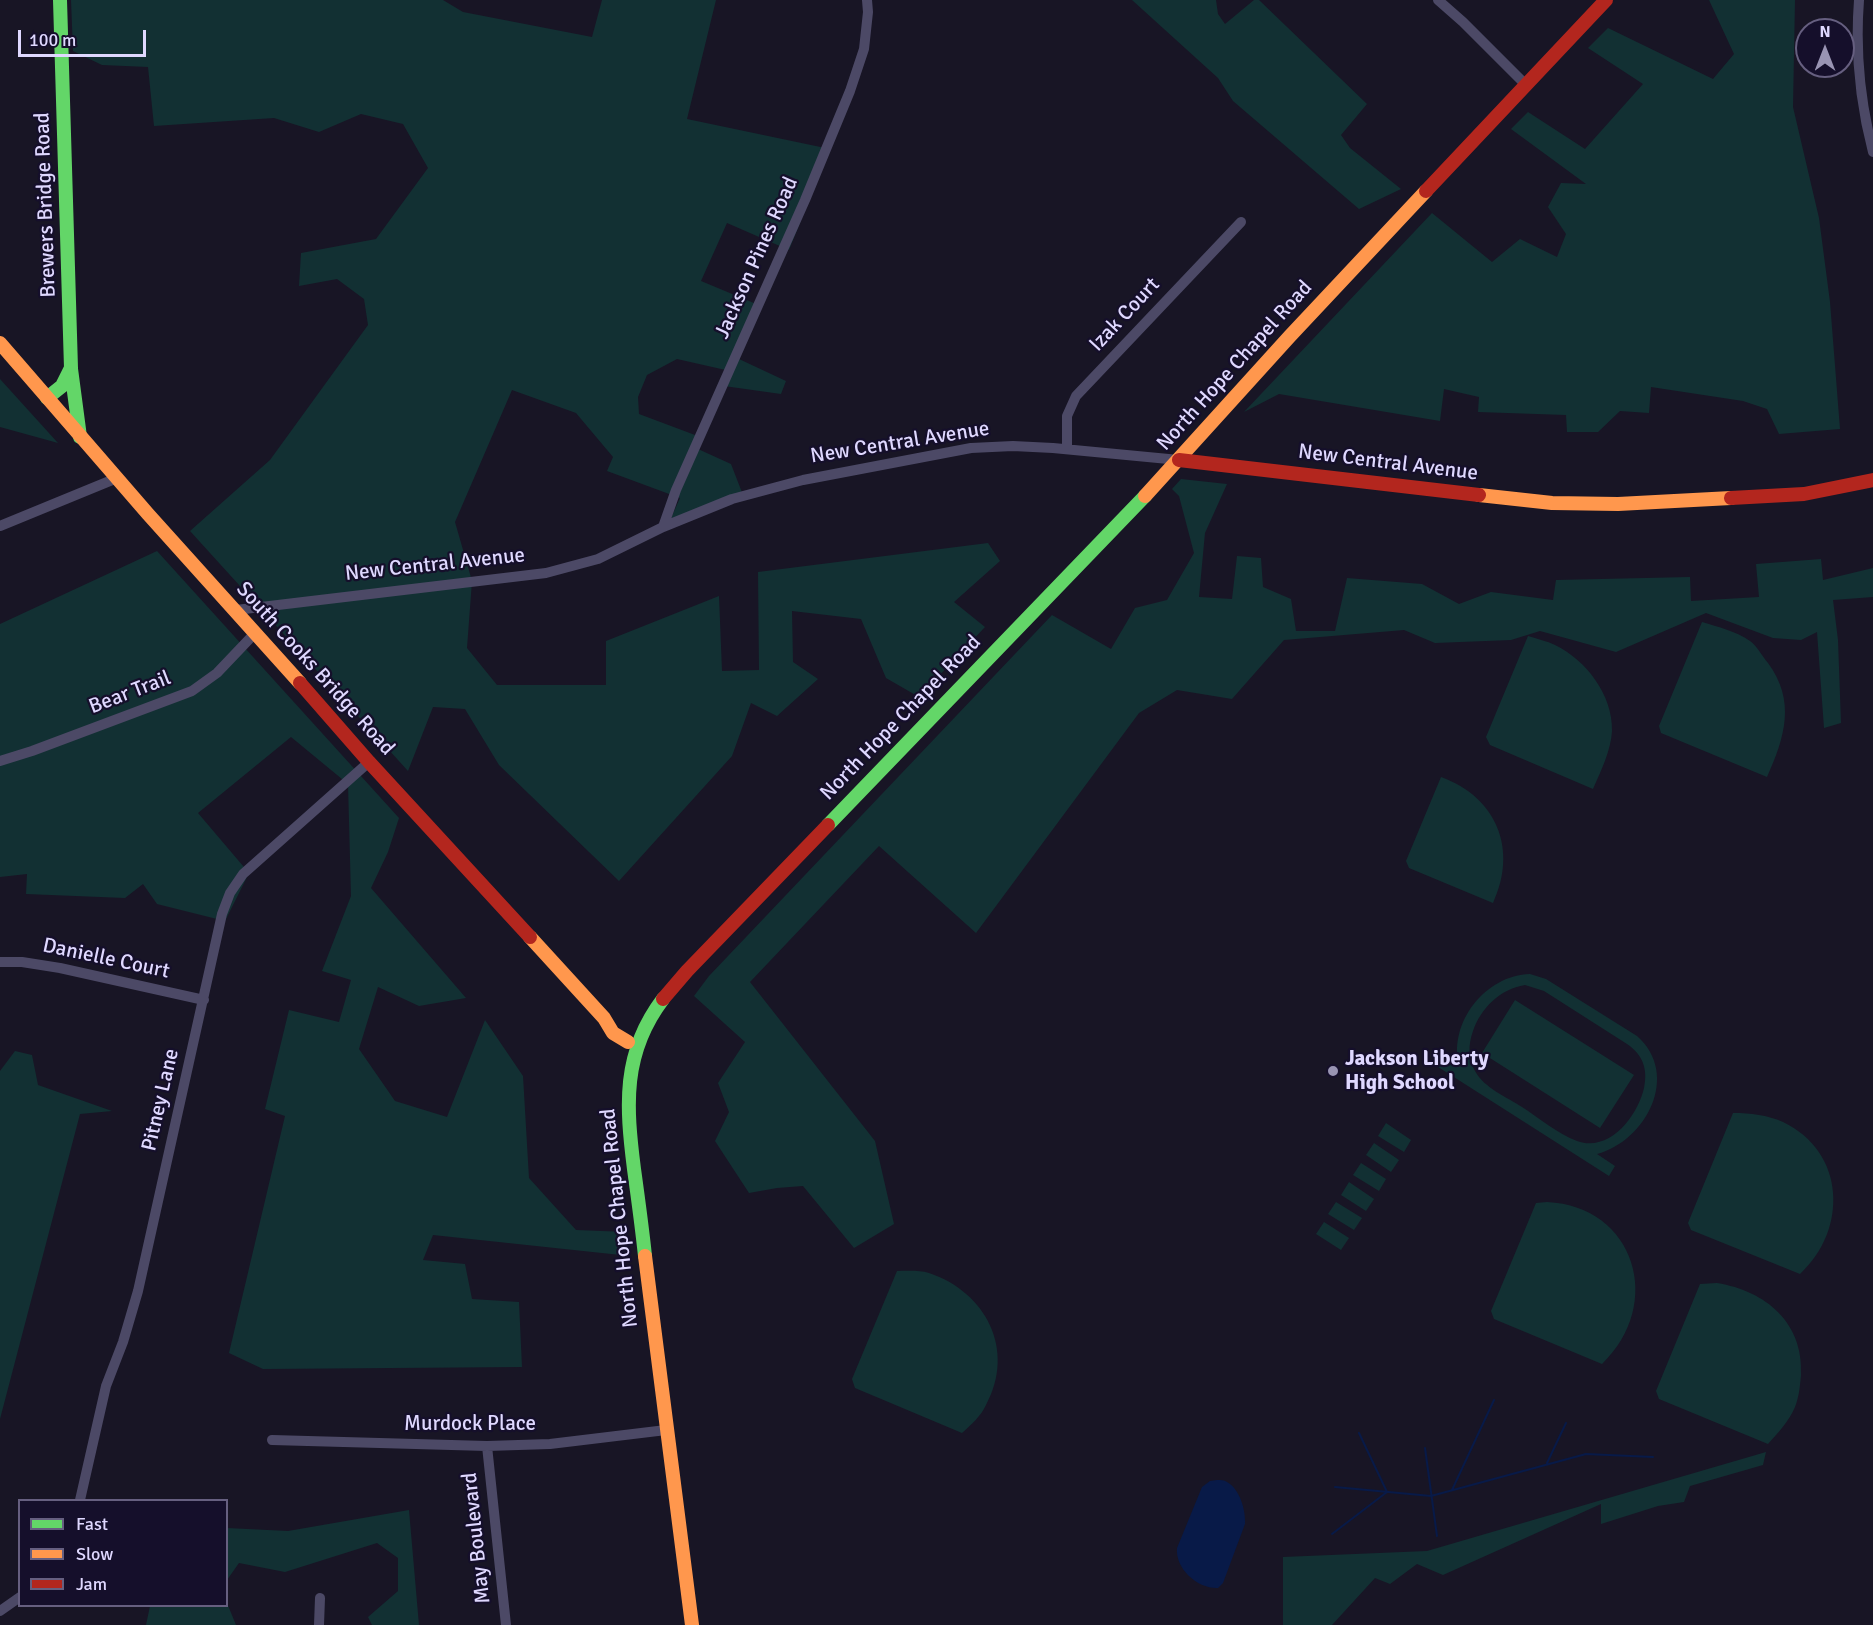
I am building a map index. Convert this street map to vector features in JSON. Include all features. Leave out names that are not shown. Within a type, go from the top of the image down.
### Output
[{"type":"street","name":"Brewers Bridge Road","points":[[60,0],[71,368],[80,437]]},
{"type":"street","name":"Jackson Pines Road","points":[[663,527],[690,457],[805,200],[850,91],[864,50],[867,0]]},
{"type":"street","points":[[1438,0],[1526,85]]},
{"type":"street","name":"North Hope Chapel Road","points":[[692,1625],[629,1126],[631,1046],[663,998],[687,971],[1179,460],[1290,336],[1459,159],[1606,0]]},
{"type":"street","points":[[1858,0],[1860,88],[1863,115],[1873,152]]},
{"type":"street","name":"Izak Court","points":[[1067,449],[1067,416],[1076,396],[1241,222]]},
{"type":"street","name":"South Cooks Bridge Road","points":[[0,343],[80,437],[256,632],[369,762],[604,1018],[611,1021],[625,1035],[631,1046]]},
{"type":"street","points":[[46,398],[59,390],[71,368]]},
{"type":"street","name":"New Central Avenue","points":[[236,610],[546,573],[598,559],[663,527],[732,499],[803,480],[931,454],[982,448],[1067,449],[1552,503],[1617,504],[1804,494],[1873,480]]},
{"type":"street","points":[[0,526],[117,478]]},
{"type":"street","name":"Bear Trail","points":[[0,761],[192,691],[217,673],[256,632]]},
{"type":"street","name":"Pitney Lane","points":[[80,1499],[106,1386],[123,1342],[138,1291],[222,914],[236,883],[243,874],[369,762]]},
{"type":"street","name":"Danielle Court","points":[[0,962],[22,962],[60,968],[204,1000]]},
{"type":"street","name":"Murdock Place","points":[[272,1440],[487,1446],[550,1444],[666,1430]]},
{"type":"street","name":"May Boulevard","points":[[487,1446],[506,1625]]},
{"type":"street","points":[[0,1611],[18,1598]]},
{"type":"street","points":[[320,1598],[320,1625]]},
{"type":"green space","points":[[71,0],[443,0],[463,12],[592,37],[602,0],[716,0],[687,119],[830,149],[789,250],[727,223],[701,281],[761,306],[739,359],[786,381],[781,394],[724,386],[730,371],[677,359],[647,375],[638,397],[639,414],[703,438],[698,449],[731,464],[743,495],[667,527],[680,498],[607,471],[613,457],[576,413],[512,390],[455,522],[472,581],[467,648],[497,685],[606,685],[606,641],[719,596],[722,671],[759,670],[758,572],[988,543],[1000,561],[954,602],[985,627],[919,697],[886,678],[861,619],[792,611],[793,662],[818,679],[777,716],[751,703],[732,756],[619,881],[499,765],[465,709],[433,707],[408,771],[190,531],[270,460],[368,325],[364,299],[337,279],[299,286],[301,253],[376,239],[428,168],[403,124],[361,114],[319,132],[274,118],[154,126],[148,67],[102,65],[73,51]]},
{"type":"green space","points":[[1132,0],[1216,0],[1218,14],[1225,24],[1254,0],[1259,0],[1367,104],[1341,135],[1350,148],[1401,189],[1359,209],[1233,101],[1218,78]]},
{"type":"green space","points":[[1709,0],[1795,0],[1793,107],[1819,218],[1830,302],[1840,429],[1779,434],[1767,409],[1743,401],[1651,387],[1649,413],[1620,411],[1598,432],[1567,432],[1566,415],[1478,412],[1479,397],[1444,389],[1440,421],[1279,394],[1244,412],[1432,213],[1492,262],[1520,239],[1557,257],[1566,234],[1548,207],[1561,183],[1586,184],[1511,129],[1528,112],[1585,149],[1643,84],[1588,48],[1608,28],[1713,79],[1734,54]]},
{"type":"green space","points":[[0,379],[58,443],[0,427]]},
{"type":"green space","points":[[1181,479],[1227,484],[1205,533],[1199,597],[1232,599],[1237,556],[1261,558],[1263,587],[1291,599],[1296,631],[1335,631],[1347,578],[1422,584],[1459,604],[1491,592],[1553,600],[1556,580],[1690,577],[1691,601],[1759,597],[1756,564],[1821,559],[1823,580],[1873,568],[1873,597],[1833,600],[1838,640],[1841,723],[1824,728],[1817,632],[1801,640],[1773,638],[1706,613],[1616,652],[1540,631],[1511,640],[1435,643],[1404,630],[1284,640],[1232,699],[1177,690],[1139,713],[976,933],[879,846],[750,982],[875,1141],[894,1224],[854,1248],[803,1186],[749,1193],[715,1141],[729,1112],[718,1083],[745,1042],[694,996],[709,976],[1052,615],[1111,649],[1135,608],[1167,600],[1194,553],[1179,496],[1172,489]]},
{"type":"green space","points":[[157,551],[399,818],[388,852],[371,888],[466,998],[419,1006],[378,987],[359,1049],[395,1101],[447,1117],[485,1020],[523,1076],[529,1178],[576,1230],[627,1232],[630,1256],[433,1235],[423,1260],[465,1264],[472,1299],[519,1302],[522,1367],[263,1369],[229,1353],[285,1116],[265,1109],[289,1010],[339,1022],[351,980],[322,971],[351,896],[348,784],[291,737],[198,813],[249,873],[225,921],[157,904],[143,884],[125,898],[26,894],[27,874],[0,877],[0,624]]},
{"type":"green space","points":[[1702,622],[1733,632],[1750,641],[1777,677],[1785,705],[1785,719],[1779,748],[1767,777],[1661,733],[1659,726]]},
{"type":"green space","points":[[1528,636],[1552,644],[1577,660],[1596,680],[1603,692],[1608,704],[1612,731],[1608,753],[1593,789],[1490,745],[1486,737]]},
{"type":"green space","points":[[1441,777],[1460,786],[1476,798],[1489,812],[1497,828],[1502,845],[1503,864],[1500,883],[1493,903],[1409,868],[1406,861]]},
{"type":"green space","points":[[1530,974],[1546,979],[1637,1036],[1650,1052],[1656,1069],[1657,1087],[1652,1105],[1643,1121],[1630,1136],[1615,1147],[1597,1154],[1615,1166],[1609,1176],[1435,1065],[1441,1055],[1459,1067],[1457,1050],[1459,1034],[1465,1018],[1485,992],[1514,976]],"holes":[[[1525,985],[1544,991],[1627,1044],[1637,1053],[1643,1063],[1644,1088],[1636,1109],[1621,1129],[1601,1142],[1577,1141],[1549,1126],[1490,1087],[1479,1077],[1471,1062],[1471,1036],[1486,1007],[1500,995],[1516,987]]]},
{"type":"green space","points":[[1515,1000],[1634,1075],[1600,1128],[1482,1053]]},
{"type":"green space","points":[[15,1051],[32,1055],[38,1085],[112,1111],[80,1114],[0,1419],[0,1071]]},
{"type":"green space","points":[[1733,1113],[1759,1115],[1783,1122],[1804,1135],[1819,1152],[1829,1172],[1833,1193],[1832,1214],[1826,1236],[1816,1256],[1800,1274],[1691,1230],[1688,1223]]},
{"type":"green space","points":[[1386,1123],[1411,1140],[1404,1152],[1378,1136]]},
{"type":"green space","points":[[1374,1143],[1399,1160],[1391,1172],[1366,1155]]},
{"type":"green space","points":[[1361,1163],[1386,1179],[1379,1191],[1353,1175]]},
{"type":"green space","points":[[1349,1182],[1374,1199],[1366,1211],[1341,1195]]},
{"type":"green space","points":[[1336,1202],[1362,1218],[1354,1230],[1328,1214]]},
{"type":"green space","points":[[1547,1202],[1577,1208],[1602,1221],[1620,1239],[1631,1262],[1635,1287],[1632,1314],[1621,1340],[1602,1364],[1494,1319],[1491,1311],[1536,1203]]},
{"type":"green space","points":[[1324,1222],[1349,1238],[1341,1250],[1316,1234]]},
{"type":"green space","points":[[897,1271],[925,1272],[949,1282],[966,1294],[980,1309],[990,1326],[996,1344],[998,1364],[995,1384],[981,1413],[962,1433],[855,1388],[852,1379]]},
{"type":"green space","points":[[1717,1283],[1751,1293],[1766,1302],[1789,1325],[1796,1340],[1801,1375],[1795,1407],[1790,1417],[1768,1444],[1659,1399],[1656,1391],[1700,1284]]},
{"type":"green space","points":[[1766,1452],[1763,1465],[1690,1486],[1684,1502],[1658,1506],[1601,1524],[1601,1504],[1443,1575],[1417,1564],[1390,1584],[1375,1578],[1332,1625],[1283,1625],[1283,1557],[1427,1551]]},
{"type":"green space","points":[[409,1510],[419,1625],[372,1625],[368,1617],[398,1591],[398,1558],[377,1543],[285,1572],[239,1563],[228,1579],[228,1528],[288,1531]]},
{"type":"green space","points":[[228,1605],[236,1625],[146,1625],[150,1607]]},
{"type":"water","points":[[1210,1481],[1226,1481],[1232,1485],[1241,1501],[1245,1519],[1223,1583],[1218,1588],[1203,1585],[1189,1576],[1177,1556],[1177,1548],[1202,1487]]},
{"type":"waterway","points":[[1452,1490],[1494,1400]]},
{"type":"waterway","points":[[1547,1463],[1566,1423]]},
{"type":"waterway","points":[[1332,1534],[1387,1492],[1359,1433]]},
{"type":"waterway","points":[[1425,1448],[1437,1536]]},
{"type":"waterway","points":[[1335,1487],[1431,1496],[1586,1454],[1653,1457]]},
{"type":"traffic: fast","points":[[47,398],[62,386],[71,368],[60,0]]},
{"type":"traffic: fast","points":[[71,369],[80,437]]},
{"type":"traffic: fast","points":[[828,825],[1145,496]]},
{"type":"traffic: fast","points":[[645,1256],[629,1123],[630,1081],[640,1039],[663,999]]},
{"type":"traffic: slow","points":[[1145,496],[1426,191]]},
{"type":"traffic: slow","points":[[0,343],[148,514],[300,683]]},
{"type":"traffic: slow","points":[[1479,495],[1552,503],[1618,504],[1731,498]]},
{"type":"traffic: slow","points":[[530,937],[604,1018],[613,1033],[628,1042]]},
{"type":"traffic: slow","points":[[645,1256],[692,1625]]},
{"type":"traffic: jam","points":[[1426,191],[1606,0]]},
{"type":"traffic: jam","points":[[1179,460],[1479,495]]},
{"type":"traffic: jam","points":[[1731,498],[1804,494],[1873,480]]},
{"type":"traffic: jam","points":[[300,683],[369,762],[530,937]]},
{"type":"traffic: jam","points":[[663,999],[687,971],[828,825]]},
{"type":"place","name":"Jackson Liberty High School","points":[[1333,1071]]}]
